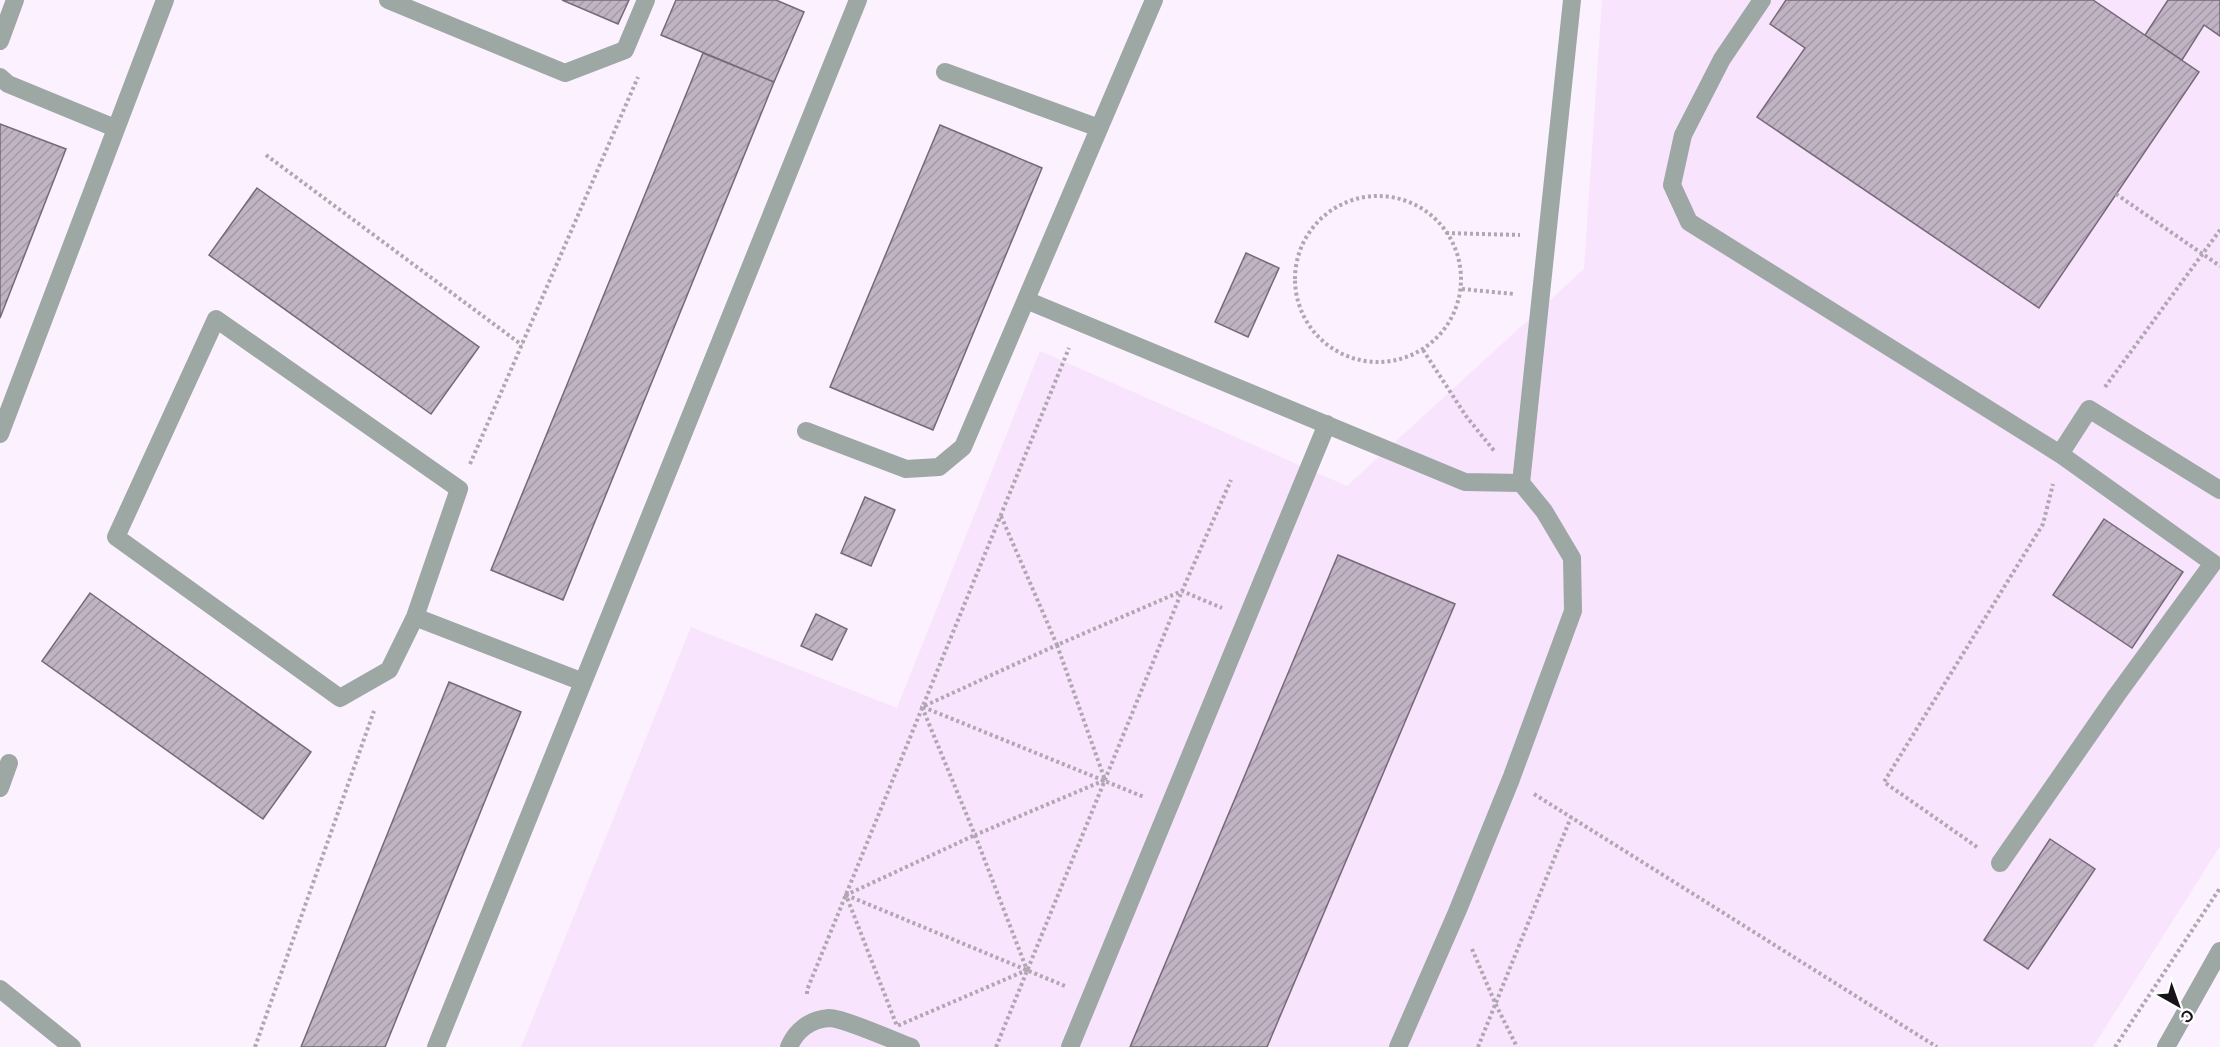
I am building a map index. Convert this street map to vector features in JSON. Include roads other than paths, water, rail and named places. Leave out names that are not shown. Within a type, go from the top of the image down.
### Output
[{"type":"lane","points":[[0,41],[15,0]]},
{"type":"lane","points":[[0,434],[5,405],[165,0]]},
{"type":"lane","points":[[388,0],[565,73],[625,50],[646,0]]},
{"type":"lane","points":[[436,1047],[858,0]]},
{"type":"lane","points":[[806,431],[906,469],[939,466],[963,447],[1154,0]]},
{"type":"lane","points":[[1398,1047],[1457,912],[1511,779],[1573,611],[1572,558],[1544,512],[1521,483],[1572,0]]},
{"type":"lane","points":[[1762,0],[1722,59],[1683,135],[1672,185],[1689,222],[2060,454],[2214,563],[2110,705],[2000,863]]},
{"type":"lane","points":[[945,72],[1100,128]]},
{"type":"lane","points":[[0,77],[8,84],[115,128]]},
{"type":"lane","points":[[1026,300],[1465,482],[1521,483]]},
{"type":"lane","points":[[216,319],[459,489],[415,617],[389,670],[340,698],[116,537],[216,319]]},
{"type":"lane","points":[[2060,454],[2089,409],[2220,490]]},
{"type":"lane","points":[[1071,1047],[1327,424]]},
{"type":"lane","points":[[415,617],[583,682]]},
{"type":"lane","points":[[0,788],[9,762]]},
{"type":"lane","points":[[2166,1047],[2220,951]]},
{"type":"lane","points":[[0,989],[72,1047]]},
{"type":"lane","points":[[789,1047],[794,1035],[813,1021],[831,1018],[911,1047]]}]
